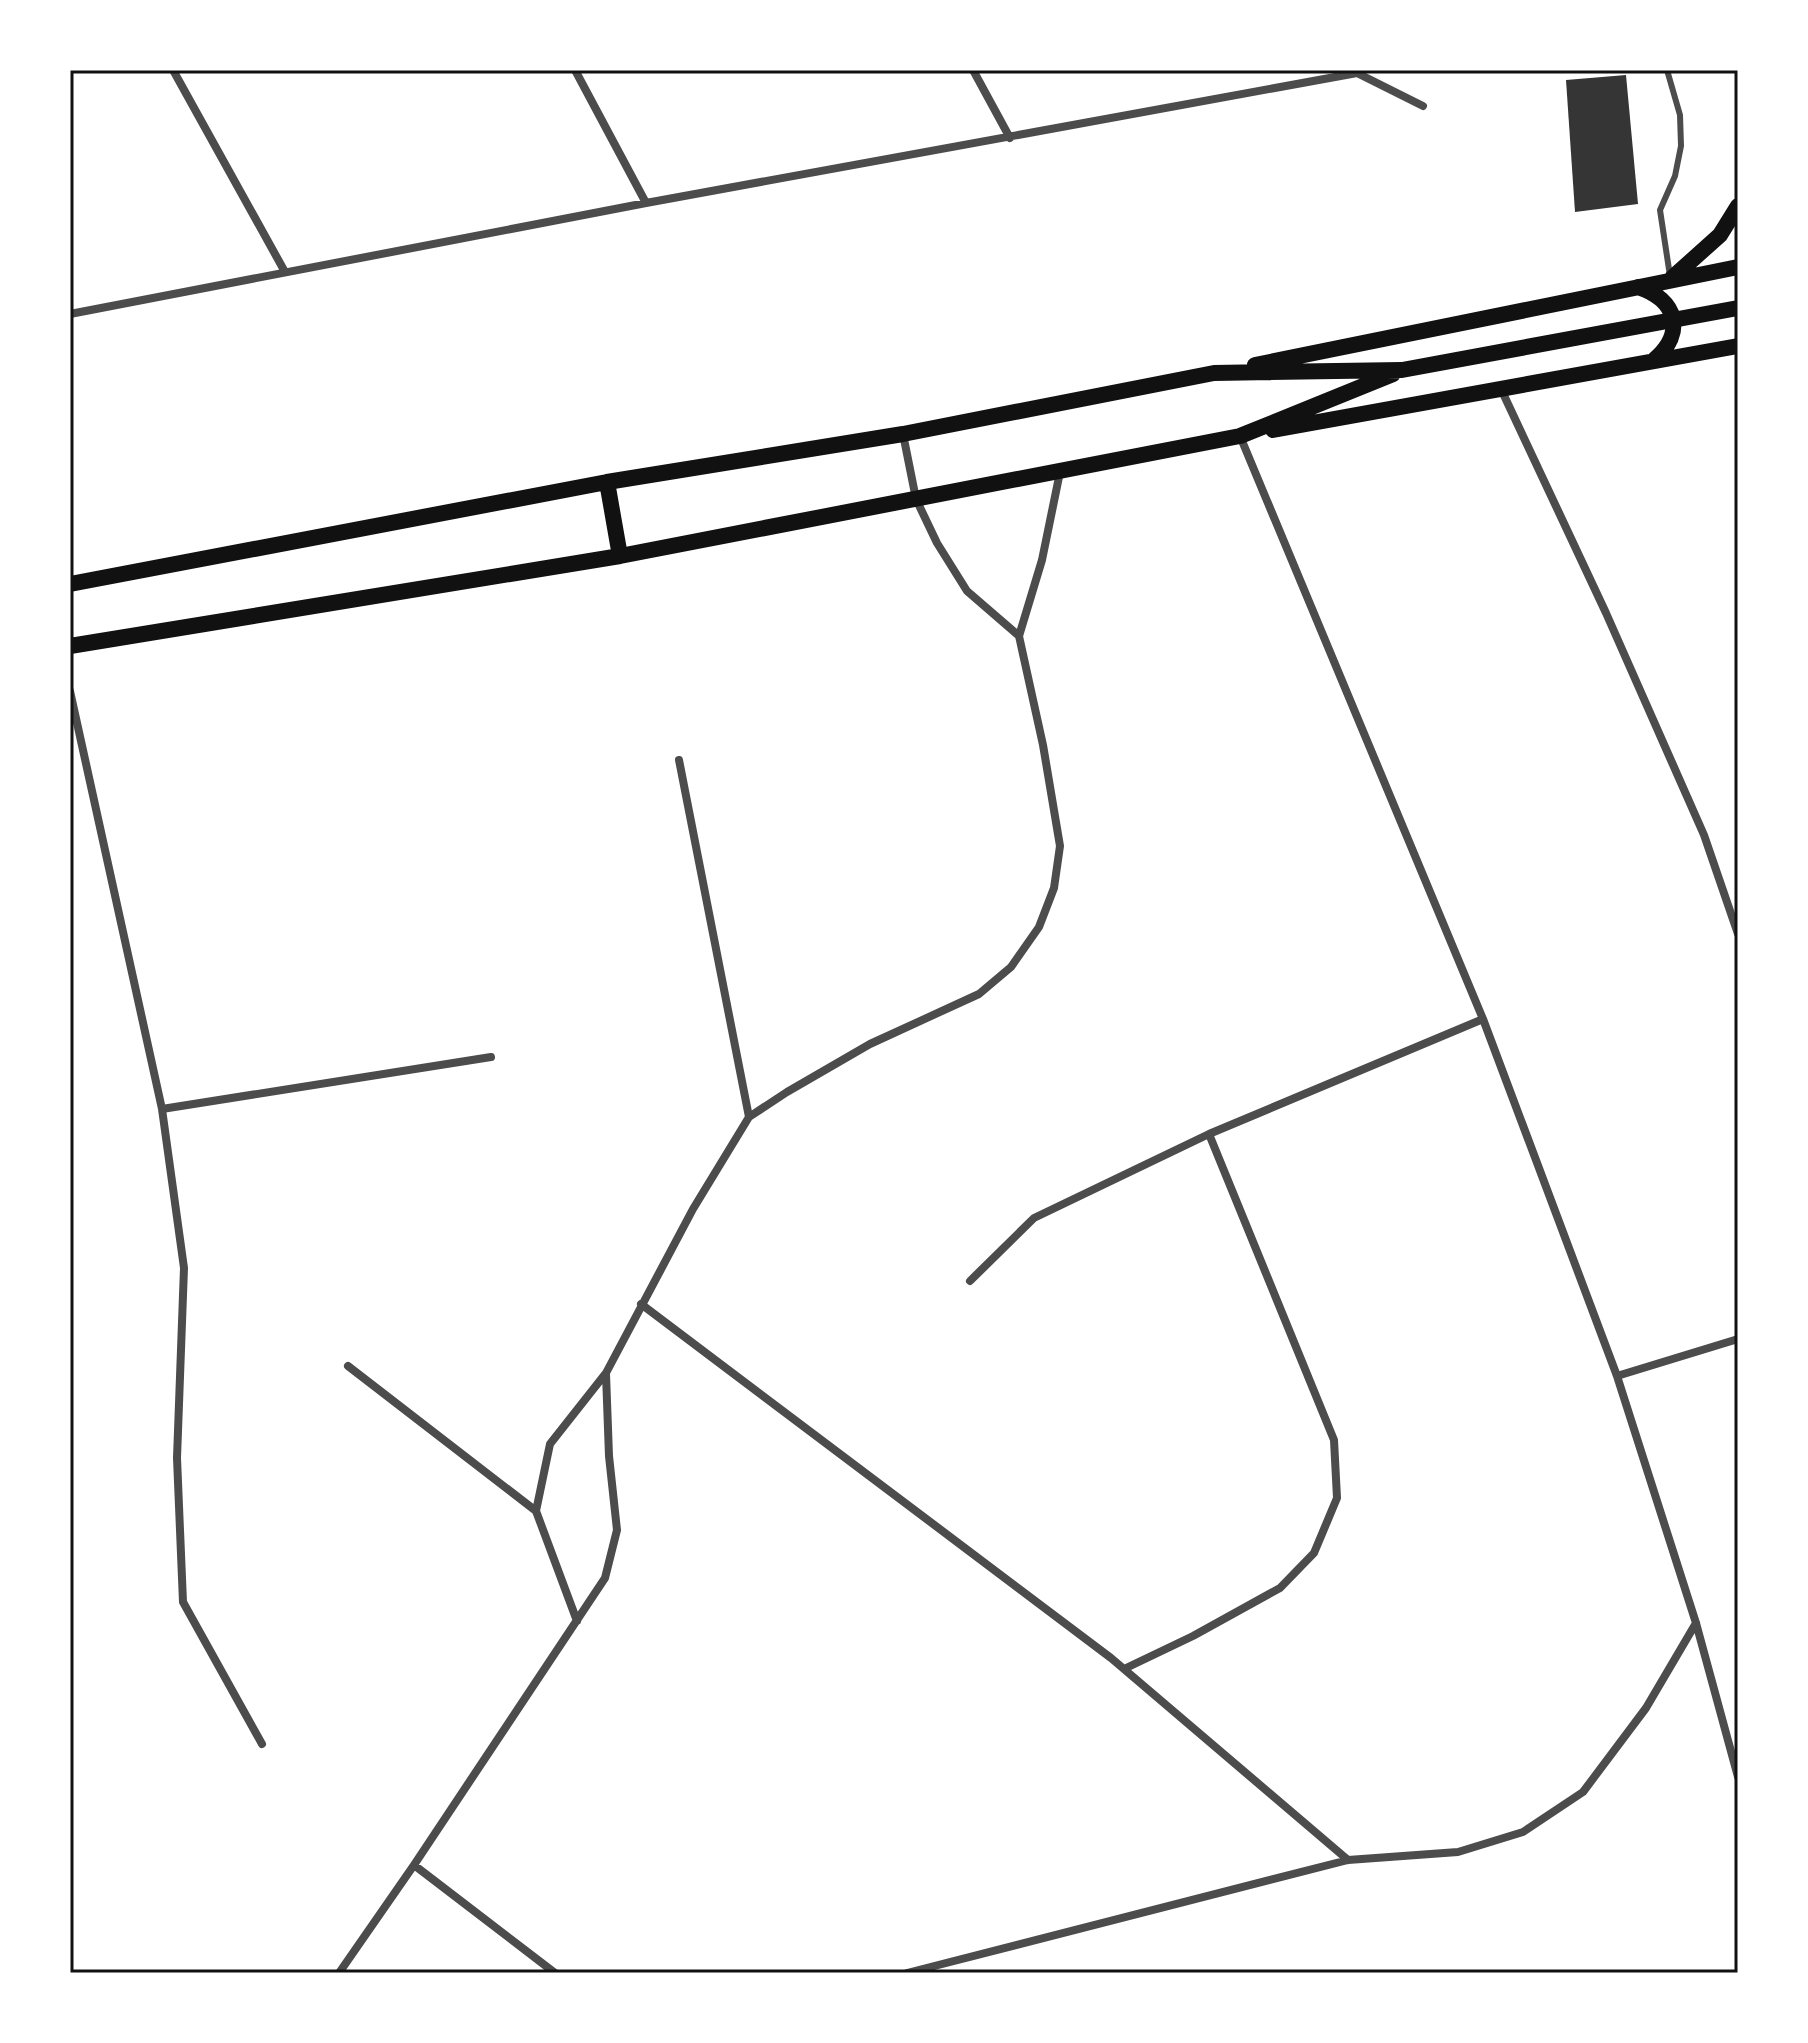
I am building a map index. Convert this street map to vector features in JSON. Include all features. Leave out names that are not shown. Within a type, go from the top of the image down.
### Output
[{"type":"main road","points":[[1671,279],[1720,235],[1738,206]]},
{"type":"main road","points":[[70,584],[607,482],[903,434],[1738,267]]},
{"type":"main road","points":[[1638,287],[1655,292],[1667,303],[1673,318],[1672,335],[1666,350],[1653,361]]},
{"type":"main road","points":[[1214,373],[1402,370],[1738,308]]},
{"type":"main road","points":[[70,646],[620,556],[1240,436],[1738,346]]},
{"type":"main road","points":[[1240,436],[1402,370]]},
{"type":"main road","points":[[607,482],[620,556]]},
{"type":"street","points":[[173,70],[285,272]]},
{"type":"street","points":[[575,70],[646,203]]},
{"type":"street","points":[[973,70],[1010,138]]},
{"type":"street","points":[[70,314],[646,203],[1356,72],[1423,106]]},
{"type":"street","points":[[1501,389],[1606,613],[1698,821],[1738,934]]},
{"type":"street","points":[[903,434],[916,499],[937,543],[967,591],[1019,636]]},
{"type":"street","points":[[1240,436],[1483,1019],[1617,1376],[1696,1623],[1738,1777]]},
{"type":"street","points":[[536,1511],[550,1444],[606,1373],[693,1209],[749,1117],[870,1044],[979,994],[1011,967],[1039,927],[1054,888],[1060,846],[1043,745],[1019,636],[1042,560],[1060,471]]},
{"type":"street","points":[[70,691],[162,1109],[184,1268],[177,1458],[183,1602],[262,1744]]},
{"type":"street","points":[[679,760],[749,1117]]},
{"type":"street","points":[[970,1281],[1034,1218],[1209,1134],[1483,1019]]},
{"type":"street","points":[[162,1109],[491,1057]]},
{"type":"street","points":[[1124,1669],[1193,1636],[1280,1588],[1314,1553],[1337,1498],[1334,1440],[1209,1134]]},
{"type":"street","points":[[641,1304],[1124,1669],[1348,1860]]},
{"type":"street","points":[[1617,1376],[1738,1339]]},
{"type":"street","points":[[348,1366],[536,1511],[577,1621]]},
{"type":"street","points":[[339,1973],[605,1578],[617,1530],[609,1456],[606,1373]]},
{"type":"street","points":[[907,1973],[1348,1860],[1458,1852],[1523,1832],[1583,1792],[1646,1708],[1696,1623]]},
{"type":"street","points":[[414,1865],[555,1973]]},
{"type":"lane","points":[[1667,70],[1680,115],[1681,146],[1675,176],[1660,210],[1671,279]]},
{"type":"building","points":[[1626,75],[1638,204],[1575,212],[1566,80]]}]
